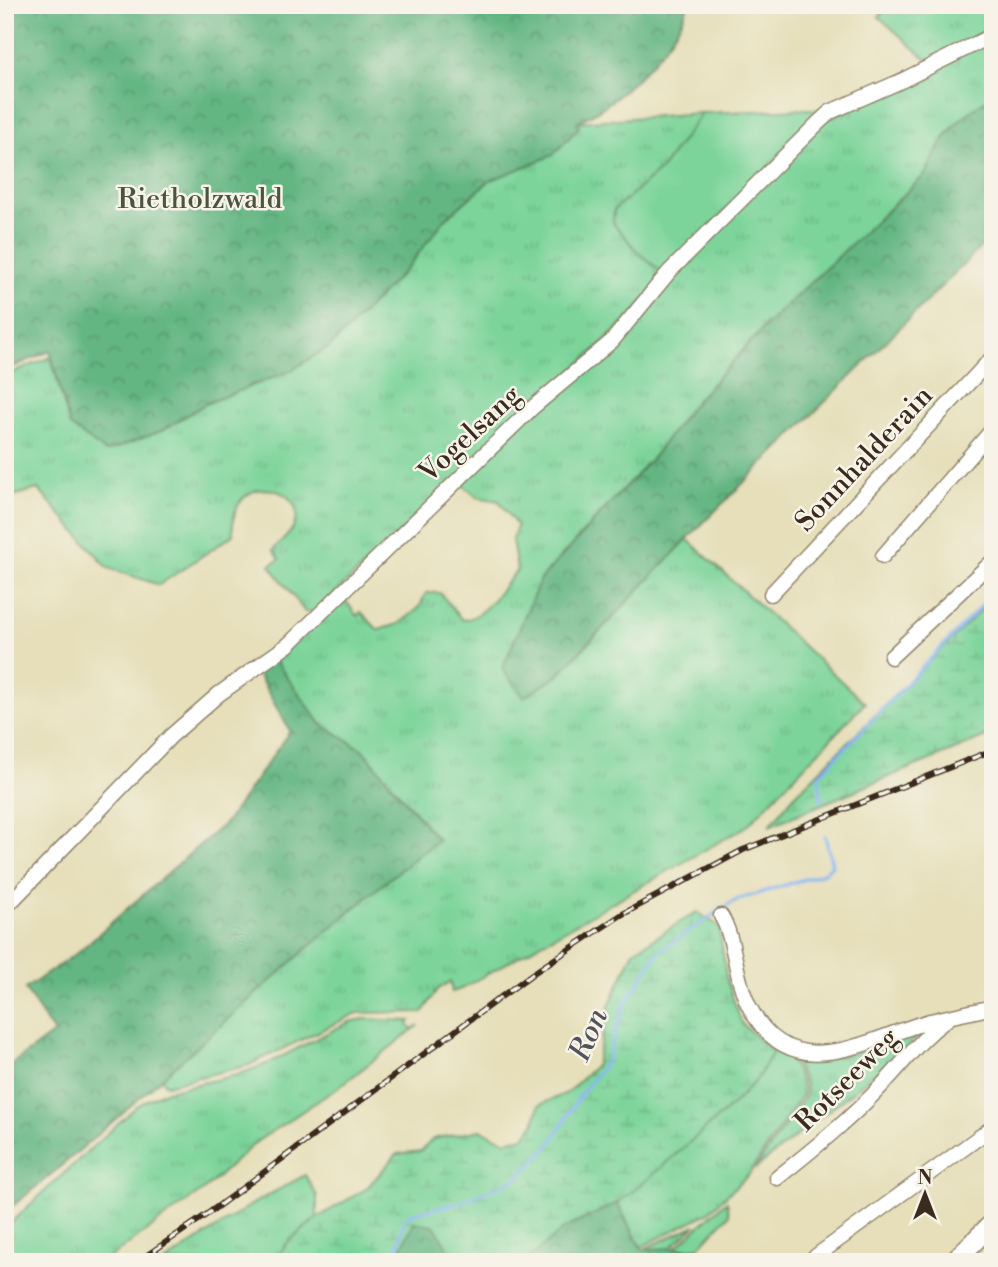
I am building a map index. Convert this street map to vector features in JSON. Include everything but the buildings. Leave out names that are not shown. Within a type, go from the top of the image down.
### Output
[{"type":"main road","points":[[953,1262],[993,1223]]},
{"type":"street","name":"Vogelsang","points":[[5,908],[171,736],[219,694],[288,645],[444,490],[532,408],[612,341],[668,272],[824,117],[993,35]]},
{"type":"street","name":"Sonnhalderain","points":[[771,594],[993,357]]},
{"type":"street","points":[[883,555],[993,429]]},
{"type":"street","points":[[891,657],[993,561]]},
{"type":"street","name":"Rotseeweg","points":[[721,916],[729,932],[737,978],[751,1010],[773,1036],[803,1051],[815,1055],[843,1051],[950,1017],[993,1007]]},
{"type":"street","name":"Rotseeweg","points":[[777,1178],[837,1130],[888,1079],[908,1053],[950,1017]]},
{"type":"street","points":[[808,1262],[993,1127]]},
{"type":"green space","name":"Rietholzwald","points":[[5,5],[688,5],[671,38],[643,72],[609,102],[577,122],[579,127],[553,155],[489,181],[445,219],[407,268],[332,345],[290,371],[205,404],[161,431],[106,452],[70,426],[50,351],[5,370]]},
{"type":"green space","points":[[889,5],[993,5],[993,32],[931,63],[879,17]]},
{"type":"green space","points":[[993,38],[993,95],[952,128],[938,148],[926,174],[770,321],[695,402],[653,457],[540,579],[555,678],[687,539],[865,703],[747,826],[461,989],[452,992],[450,982],[438,989],[423,1012],[357,1013],[249,1065],[166,1085],[161,1078],[360,900],[438,840],[363,750],[321,724],[273,658],[341,594],[357,616],[361,612],[378,630],[399,624],[419,608],[426,593],[440,593],[462,620],[485,608],[517,570],[512,539],[517,526],[499,501],[477,497],[458,481],[668,278],[822,122]]},
{"type":"green space","points":[[993,95],[993,235],[687,539],[555,678],[524,697],[502,669],[540,580],[653,457],[695,402],[770,321],[926,174],[938,148],[952,128]]},
{"type":"green space","points":[[824,110],[664,274],[638,252],[613,223],[614,210],[662,168],[702,113]]},
{"type":"green space","points":[[702,113],[662,168],[614,210],[638,252],[664,274],[633,314],[315,612],[305,612],[270,565],[280,559],[273,550],[292,529],[296,515],[293,503],[283,494],[270,490],[256,491],[244,498],[235,512],[233,535],[159,585],[108,568],[38,489],[5,498],[5,376],[51,357],[70,426],[161,431],[205,404],[332,345],[407,268],[445,219],[489,181],[553,155],[577,122]]},
{"type":"green space","points":[[993,598],[993,734],[769,826],[793,797]]},
{"type":"green space","points":[[273,658],[321,724],[363,750],[438,840],[328,931],[60,1167],[5,1212],[5,1069],[54,1033],[25,989],[77,953],[227,821],[290,731],[256,671]]},
{"type":"green space","points":[[697,912],[719,926],[727,981],[742,1024],[773,1052],[757,1079],[730,1107],[641,1185],[617,1203],[563,1229],[525,1262],[490,1262],[486,1257],[449,1251],[434,1225],[414,1222],[394,1262],[274,1262],[287,1243],[317,1218],[367,1188],[397,1154],[421,1151],[433,1139],[481,1130],[505,1141],[524,1137],[534,1124],[539,1105],[567,1093],[596,1065],[609,1006],[634,951]]},
{"type":"green space","points":[[364,1019],[410,1021],[408,1024],[412,1029],[419,1025],[339,1087],[256,1142],[207,1187],[104,1262],[5,1262],[5,1228],[138,1105],[163,1092],[237,1075],[269,1063],[349,1022]]},
{"type":"green space","points":[[928,1025],[905,1050],[755,1169],[805,1096],[805,1085],[792,1054],[827,1058],[844,1055]]},
{"type":"green space","points":[[779,1048],[795,1069],[801,1082],[802,1095],[749,1174],[708,1213],[641,1247],[617,1203],[730,1107],[757,1079],[773,1052]]},
{"type":"green space","points":[[305,1175],[317,1196],[317,1218],[287,1243],[274,1262],[165,1262],[254,1203]]},
{"type":"green space","points":[[727,1201],[729,1215],[698,1248],[675,1248]]},
{"type":"green space","points":[[617,1203],[642,1249],[698,1248],[705,1262],[525,1262],[563,1229]]},
{"type":"green space","points":[[414,1222],[434,1224],[449,1251],[486,1257],[490,1262],[394,1262]]},
{"type":"green space","points":[[696,1225],[670,1248],[642,1250]]},
{"type":"waterway","name":"Ron","points":[[822,801],[818,776],[993,594]]},
{"type":"waterway","name":"Ron","points":[[388,1262],[398,1245],[404,1220],[413,1213],[457,1204],[518,1178],[549,1146],[581,1094],[607,1061],[623,1008],[658,952],[734,901],[824,873],[832,865],[825,836]]},
{"type":"railway","points":[[137,1262],[206,1215],[532,974],[621,915],[743,850],[993,750]]}]
